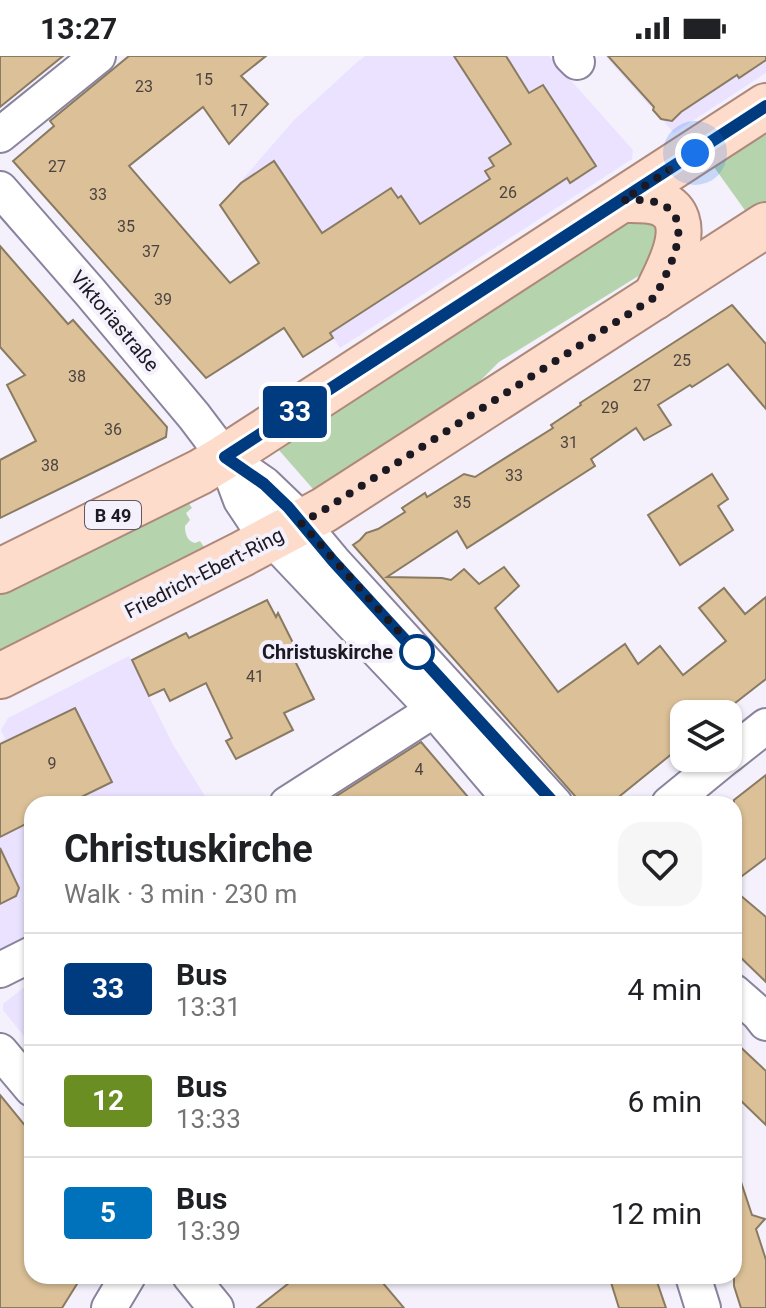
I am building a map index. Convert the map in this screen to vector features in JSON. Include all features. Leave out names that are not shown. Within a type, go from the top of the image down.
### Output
[{"type":"main road","name":"B 49","points":[[0,571],[225,457],[766,106]]},
{"type":"main road","points":[[623,200],[644,200],[664,205],[676,219],[679,232],[677,248],[655,297]]},
{"type":"main road","name":"Friedrich-Ebert-Ring","points":[[0,676],[324,510],[766,225]]},
{"type":"street","points":[[0,135],[98,56]]},
{"type":"street","name":"Viktoriastraße","points":[[0,189],[194,416],[225,457],[241,500],[255,521],[286,531]]},
{"type":"street","points":[[286,531],[507,796]]},
{"type":"street","points":[[286,531],[333,561],[548,796]]},
{"type":"street","points":[[300,796],[434,710]]},
{"type":"street","points":[[742,745],[766,726]]},
{"type":"street","points":[[679,796],[708,772]]},
{"type":"street","points":[[0,970],[24,958]]},
{"type":"street","points":[[742,999],[766,1023]]},
{"type":"street","points":[[742,1019],[766,1034]]},
{"type":"street","points":[[0,1051],[24,1080]]},
{"type":"street","points":[[109,1308],[123,1284]]},
{"type":"street","points":[[196,1284],[216,1308]]},
{"type":"street","points":[[696,1284],[703,1308]]},
{"type":"shaded area","points":[[365,56],[549,56],[633,150],[632,159],[340,348],[235,188],[294,120]]},
{"type":"shaded area","points":[[605,56],[766,56],[766,73],[674,133]]},
{"type":"shaded area","points":[[129,656],[173,745],[205,796],[24,796],[24,939],[0,951],[0,742],[5,739],[1,730],[8,718]]},
{"type":"shaded area","points":[[24,987],[24,1036],[3,1010],[3,1004]]},
{"type":"green space","points":[[766,126],[766,211],[752,220],[711,163]]},
{"type":"green space","points":[[633,219],[661,223],[653,267],[499,362],[444,417],[320,497],[278,449]]},
{"type":"green space","points":[[186,499],[192,508],[186,513],[190,520],[185,526],[186,534],[192,542],[200,541],[206,550],[0,661],[0,591]]},
{"type":"building","points":[[0,56],[63,56],[0,107]]},
{"type":"building","points":[[129,56],[266,56],[241,76],[268,104],[229,144],[203,107],[129,166],[230,283],[259,263],[220,205],[241,183],[274,161],[322,233],[391,188],[398,198],[401,196],[420,224],[490,179],[485,171],[494,166],[489,158],[511,144],[454,56],[506,56],[529,93],[543,85],[596,166],[570,183],[567,178],[330,333],[333,338],[303,357],[284,328],[206,378],[13,161],[54,126],[50,121]]},
{"type":"building","points":[[608,56],[766,56],[766,60],[739,78],[737,75],[672,121],[661,119]]},
{"type":"building","points":[[0,246],[68,324],[73,320],[167,427],[166,437],[0,518],[0,460],[36,441],[7,385],[25,375],[0,347]]},
{"type":"building","points":[[732,305],[766,344],[766,409],[728,364],[658,405],[671,425],[644,440],[636,428],[591,459],[595,466],[467,548],[457,531],[387,577],[451,580],[464,569],[479,584],[504,567],[519,586],[495,608],[558,692],[625,644],[638,664],[660,646],[683,675],[726,641],[699,608],[724,588],[745,614],[766,597],[766,679],[739,700],[670,700],[670,755],[620,796],[575,796],[353,545],[366,533],[405,512],[402,508],[425,493],[427,497],[464,474],[475,477],[553,428],[551,425]]},
{"type":"building","points":[[712,474],[728,499],[718,506],[733,530],[680,565],[648,515]]},
{"type":"building","name":"Christuskirche","points":[[267,600],[276,617],[278,613],[299,655],[293,657],[314,699],[284,713],[293,730],[236,759],[226,741],[232,738],[206,683],[170,701],[164,689],[149,696],[132,660],[186,633],[189,638]]},
{"type":"building","points":[[75,708],[112,782],[83,796],[24,796],[24,825],[0,837],[0,744]]},
{"type":"building","points":[[421,742],[467,796],[337,796]]},
{"type":"building","points":[[766,775],[766,858],[742,876],[742,796],[739,796]]},
{"type":"building","points":[[0,848],[19,888],[16,896],[0,904]]},
{"type":"building","points":[[742,897],[766,917],[766,982],[742,959]]},
{"type":"building","points":[[742,1048],[766,1071],[766,1125],[742,1102]]},
{"type":"building","points":[[0,1095],[24,1124],[24,1284],[77,1284],[62,1308],[0,1308]]},
{"type":"building","points":[[742,1185],[752,1215],[765,1219],[756,1229],[766,1260],[766,1308],[741,1308],[734,1286],[742,1284]]},
{"type":"building","points":[[288,1284],[384,1284],[404,1308],[257,1308]]},
{"type":"building","points":[[612,1284],[658,1284],[666,1308],[619,1308]]},
{"type":"bus line","name":"33","points":[[548,796],[333,561],[288,507],[264,484],[225,457],[766,106]]},
{"type":"place","name":"Christuskirche","points":[[417,652]]},
{"type":"route","points":[[417,652],[301,523],[655,297],[677,248],[679,232],[676,219],[664,205],[644,200],[623,200],[695,153]]}]
